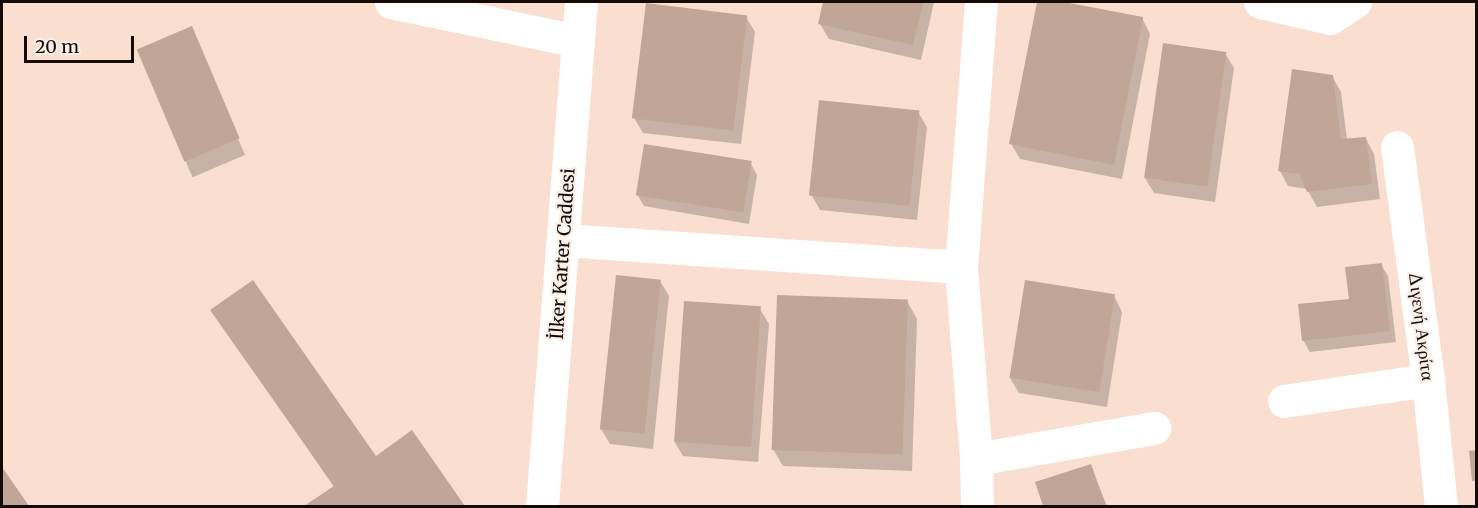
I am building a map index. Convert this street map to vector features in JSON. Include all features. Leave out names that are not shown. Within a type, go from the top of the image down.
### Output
[{"type":"street","points":[[390,2],[578,41]]},
{"type":"street","name":"İlker Karter Caddesi","points":[[542,507],[581,2]]},
{"type":"street","points":[[977,507],[976,459],[961,267],[981,2]]},
{"type":"street","points":[[1260,2],[1330,18],[1355,2]]},
{"type":"street","name":"Διγενή Ακρίτα","points":[[1397,147],[1428,380],[1441,507]]},
{"type":"street","points":[[564,240],[961,267]]},
{"type":"street","points":[[1284,401],[1428,380]]},
{"type":"street","points":[[976,459],[1154,428]]},
{"type":"building","points":[[823,2],[923,2],[913,45],[818,24]]},
{"type":"building","points":[[1037,2],[1064,2],[1143,17],[1114,165],[1009,144]]},
{"type":"building","points":[[646,3],[747,15],[733,131],[632,118]]},
{"type":"building","points":[[192,26],[240,138],[184,162],[137,49]]},
{"type":"building","points":[[1163,43],[1226,52],[1207,187],[1144,178]]},
{"type":"building","points":[[1292,69],[1333,75],[1341,139],[1366,137],[1372,184],[1307,192],[1299,174],[1278,171]]},
{"type":"building","points":[[819,100],[919,111],[909,206],[809,195]]},
{"type":"building","points":[[644,144],[752,161],[744,212],[636,195]]},
{"type":"building","points":[[1382,263],[1390,331],[1302,341],[1298,304],[1349,299],[1345,267]]},
{"type":"building","points":[[616,275],[661,280],[645,434],[600,429]]},
{"type":"building","points":[[253,280],[376,456],[412,430],[465,506],[304,506],[334,486],[210,310]]},
{"type":"building","points":[[1025,280],[1115,294],[1099,392],[1010,378]]},
{"type":"building","points":[[777,295],[908,300],[903,454],[772,450]]},
{"type":"building","points":[[684,301],[761,306],[751,447],[674,442]]},
{"type":"building","points":[[1476,450],[1476,481],[1472,481],[1469,451]]},
{"type":"building","points":[[1091,464],[1106,506],[1043,506],[1035,482]]},
{"type":"building","points":[[2,467],[29,506],[2,506]]}]
